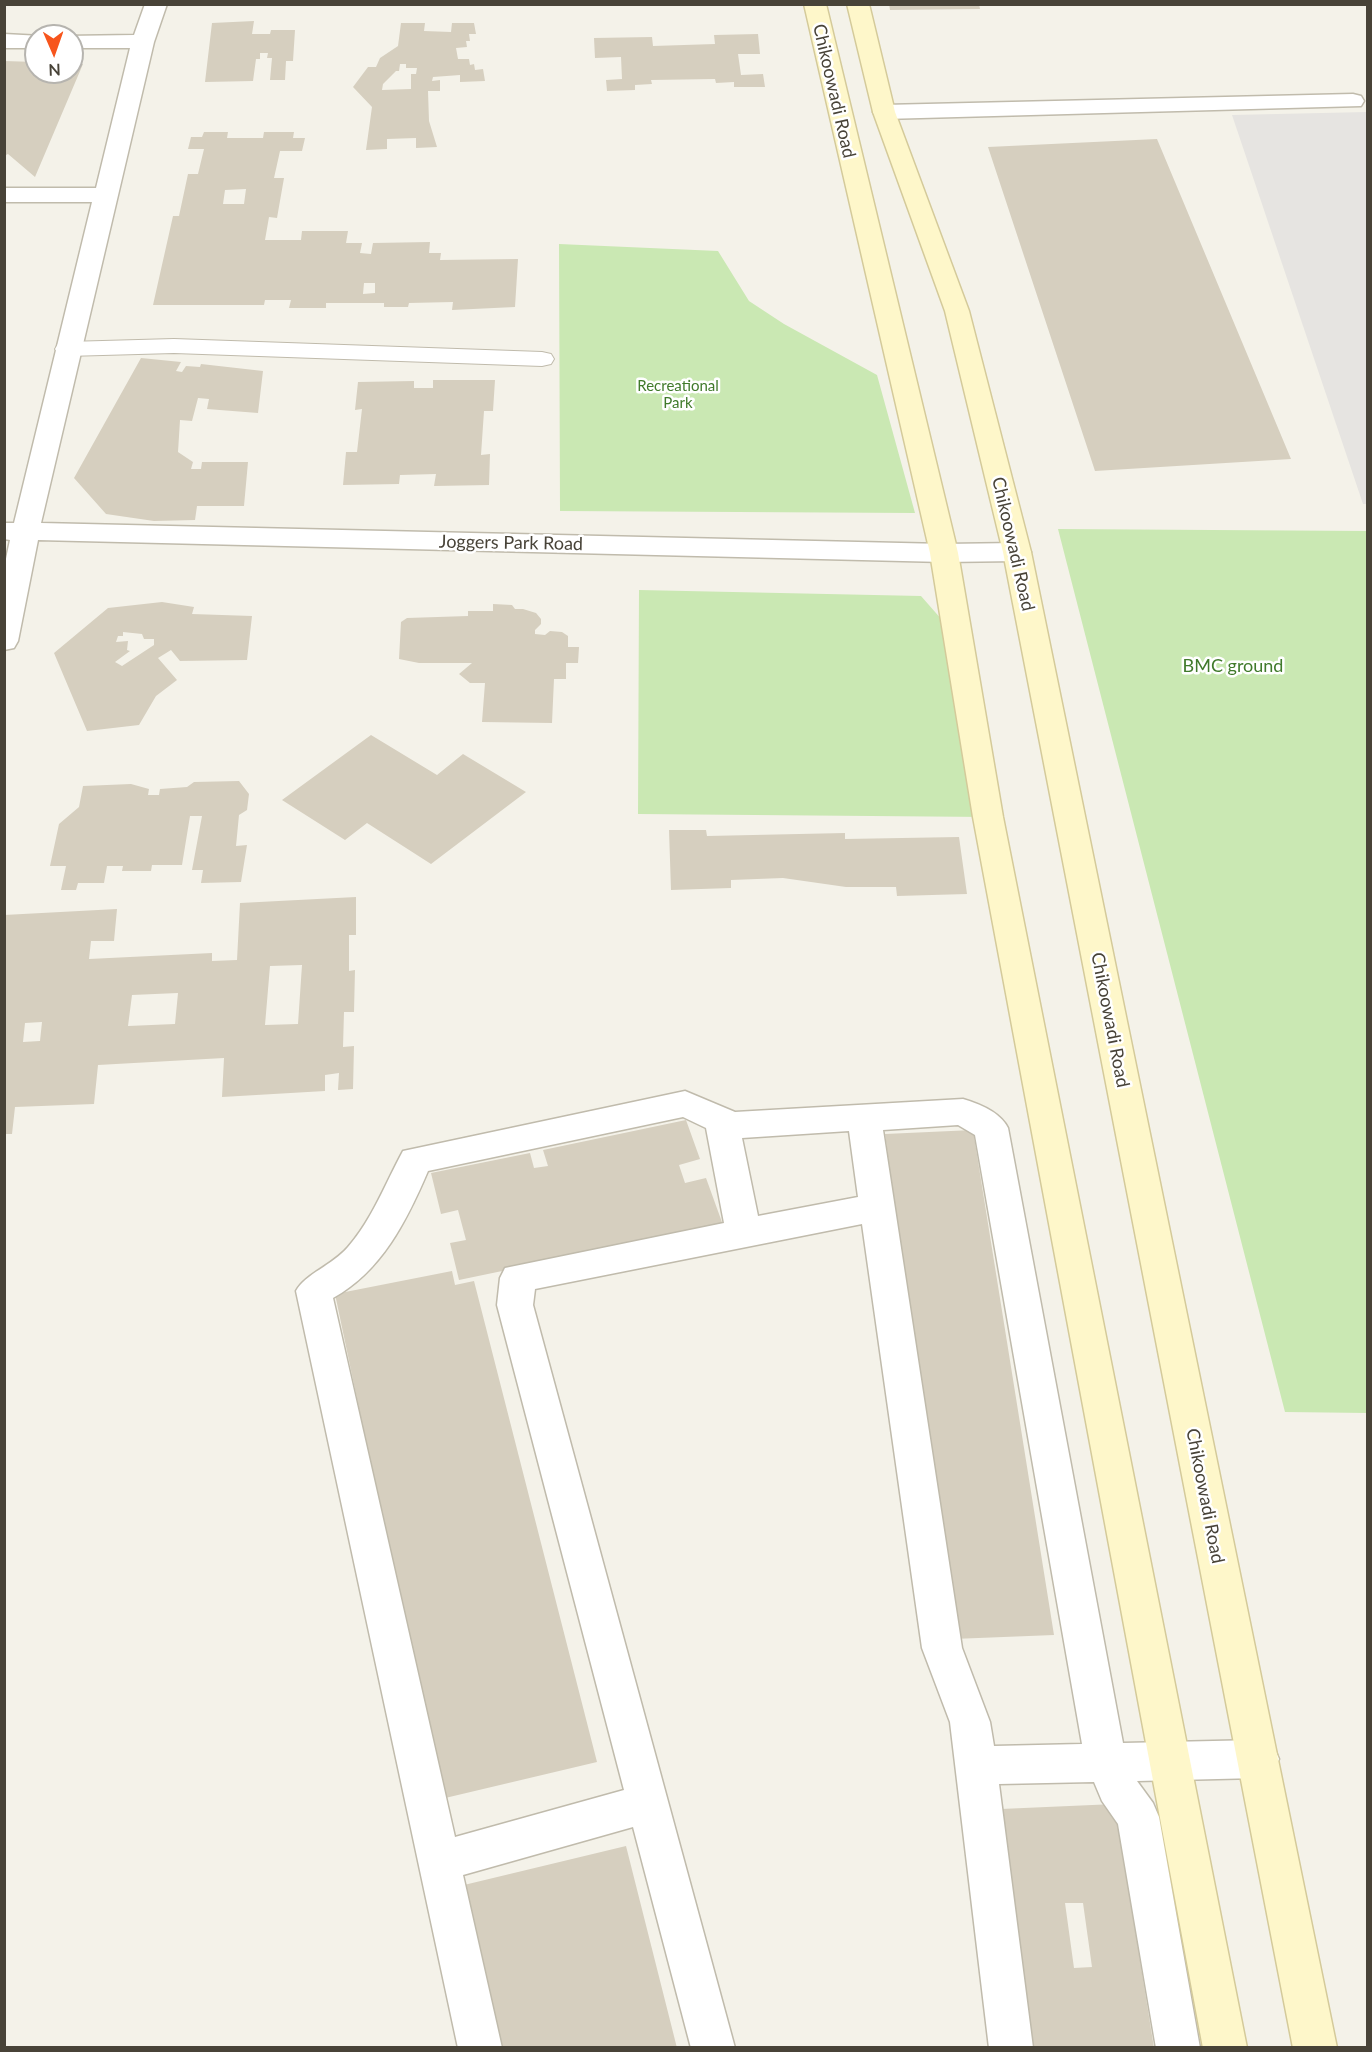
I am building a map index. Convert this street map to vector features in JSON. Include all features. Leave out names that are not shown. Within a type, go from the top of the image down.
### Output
[{"type":"street","points":[[4,641],[15,531],[67,349],[143,42],[156,4]]},
{"type":"street","name":"Chikoowadi Road","points":[[815,4],[944,553],[988,817],[1225,2048]]},
{"type":"street","name":"Chikoowadi Road","points":[[858,4],[884,112],[957,311],[1017,552],[1315,2048]]},
{"type":"street","points":[[4,41],[24,41]]},
{"type":"street","points":[[84,41],[143,42]]},
{"type":"street","points":[[884,112],[1353,101]]},
{"type":"street","points":[[4,195],[105,195]]},
{"type":"street","name":"Joggers Park Road","points":[[15,531],[944,553],[1017,552]]},
{"type":"street","points":[[480,2048],[314,1292],[353,1266],[368,1247],[397,1201],[416,1160],[685,1104],[732,1125],[963,1112],[991,1128],[1084,1652],[1106,1761],[1117,1787],[1138,1816],[1178,2048]]},
{"type":"street","points":[[864,1118],[942,1648],[970,1722],[1011,2048]]},
{"type":"street","points":[[721,1119],[744,1233]]},
{"type":"street","points":[[713,2048],[515,1305],[518,1278],[876,1207]]},
{"type":"street","points":[[975,1766],[1258,1759]]},
{"type":"street","points":[[440,1862],[649,1803]]},
{"type":"lane","points":[[67,349],[174,346],[542,359]]},
{"type":"green space","name":"Recreational Park","points":[[559,244],[718,251],[749,301],[784,324],[877,375],[915,513],[560,511]]},
{"type":"green space","name":"BMC ground","points":[[1058,529],[1367,531],[1367,1413],[1285,1412]]},
{"type":"green space","points":[[639,590],[921,596],[950,629],[988,817],[638,814]]},
{"type":"shaded area","points":[[1367,112],[1368,504],[1363,504],[1232,115]]},
{"type":"building","points":[[889,4],[979,4],[980,9],[890,10]]},
{"type":"building","points":[[254,21],[252,34],[270,34],[271,30],[295,30],[293,61],[286,61],[285,80],[270,80],[272,58],[267,58],[268,53],[260,53],[260,59],[256,59],[253,81],[205,82],[212,23]]},
{"type":"building","points":[[401,23],[425,23],[424,31],[451,32],[452,23],[474,23],[476,34],[469,34],[470,41],[466,41],[467,47],[456,48],[458,59],[469,59],[470,65],[474,64],[475,70],[483,69],[485,81],[460,82],[460,75],[433,77],[432,81],[440,80],[440,91],[428,91],[429,121],[437,147],[416,148],[416,138],[387,139],[387,149],[366,150],[372,107],[353,87],[368,67],[376,67],[380,58],[398,46]],"holes":[[[400,64],[406,64],[406,68],[417,68],[416,74],[411,74],[411,89],[382,90],[383,84],[396,71],[399,71]]]},
{"type":"building","points":[[758,34],[760,54],[738,54],[741,75],[763,74],[765,87],[734,87],[734,82],[716,83],[715,79],[651,80],[652,84],[635,85],[635,90],[607,91],[606,80],[622,79],[621,57],[595,58],[594,38],[652,37],[653,46],[715,44],[714,35]]},
{"type":"building","points":[[4,61],[24,62],[24,84],[75,84],[35,177],[8,154],[4,156]]},
{"type":"building","points":[[204,132],[228,132],[227,138],[263,138],[264,132],[294,132],[293,138],[305,138],[302,151],[280,151],[274,178],[284,178],[277,218],[269,217],[265,240],[301,240],[302,231],[348,231],[346,243],[362,243],[360,253],[371,254],[373,243],[430,242],[429,253],[441,253],[440,260],[518,259],[515,307],[452,310],[453,302],[409,303],[408,307],[384,307],[384,303],[326,303],[326,308],[289,308],[291,300],[265,300],[264,305],[153,305],[173,216],[179,216],[188,174],[198,174],[204,149],[188,149],[191,137],[202,137]],"holes":[[[246,189],[244,204],[223,204],[225,190]],[[364,283],[375,283],[375,293],[363,294]]]},
{"type":"building","points":[[1157,139],[1291,459],[1095,471],[988,147]]},
{"type":"building","points":[[141,358],[181,362],[176,371],[182,372],[186,366],[200,367],[201,364],[263,371],[258,413],[207,409],[209,399],[198,398],[192,421],[180,420],[178,452],[193,462],[191,469],[201,469],[202,462],[248,462],[244,506],[197,506],[195,520],[154,521],[106,514],[74,478]]},
{"type":"building","points":[[433,380],[495,380],[493,411],[484,411],[481,455],[490,454],[489,485],[434,486],[436,474],[400,475],[399,484],[343,485],[346,452],[357,452],[362,409],[355,410],[358,382],[414,381],[414,388],[433,388]]},
{"type":"building","points":[[162,602],[194,607],[192,614],[252,616],[247,660],[180,661],[171,650],[158,658],[177,680],[156,696],[139,725],[87,731],[54,653],[108,608]],"holes":[[[123,632],[142,634],[144,639],[154,639],[154,645],[122,666],[115,662],[130,651],[127,650],[128,641],[116,642],[118,636],[123,636]]]},
{"type":"building","points":[[493,604],[512,605],[515,609],[536,613],[541,619],[541,624],[535,630],[535,634],[545,635],[550,631],[562,632],[568,636],[568,647],[579,647],[578,663],[566,663],[566,679],[554,679],[552,723],[482,722],[485,683],[470,683],[459,674],[472,663],[419,663],[399,659],[401,622],[407,618],[468,616],[468,611],[493,611]]},
{"type":"building","points":[[371,735],[437,775],[463,754],[526,792],[431,864],[367,823],[345,840],[282,800]]},
{"type":"building","points":[[239,781],[249,794],[247,810],[239,815],[236,846],[247,845],[241,882],[201,883],[203,870],[192,870],[202,816],[190,816],[182,865],[152,865],[151,871],[122,871],[123,866],[107,866],[104,883],[78,883],[76,890],[61,890],[66,866],[50,866],[59,824],[79,807],[83,786],[131,784],[149,789],[148,795],[159,795],[160,789],[187,787],[194,782]]},
{"type":"building","points":[[669,830],[706,830],[707,836],[845,833],[845,839],[959,837],[967,894],[897,896],[896,887],[846,887],[783,878],[731,880],[731,888],[671,890]]},
{"type":"building","points":[[356,897],[356,935],[349,935],[349,971],[355,970],[354,1012],[344,1012],[343,1047],[354,1046],[353,1089],[338,1090],[339,1073],[325,1075],[325,1091],[222,1097],[224,1058],[98,1065],[94,1104],[15,1107],[12,1134],[4,1134],[4,915],[117,909],[114,941],[91,941],[89,959],[212,953],[212,961],[237,960],[240,903]],"holes":[[[302,965],[298,1024],[265,1025],[270,966]],[[178,993],[175,1024],[128,1026],[132,995]],[[42,1022],[40,1041],[23,1042],[25,1023]]]},
{"type":"building","points":[[686,1120],[700,1159],[679,1165],[685,1183],[706,1178],[723,1225],[459,1280],[450,1243],[466,1240],[458,1210],[441,1214],[431,1173],[530,1153],[534,1168],[548,1166],[543,1150]]},
{"type":"building","points":[[973,1130],[1054,1635],[953,1639],[885,1134]]},
{"type":"building","points":[[452,1271],[455,1285],[474,1281],[597,1762],[441,1799],[335,1294]]},
{"type":"building","points":[[1115,1804],[1154,2048],[1032,2048],[1001,1809]],"holes":[[[1065,1903],[1083,1903],[1092,1967],[1074,1968]]]},
{"type":"building","points":[[626,1846],[677,2048],[498,2048],[464,1885]]}]
